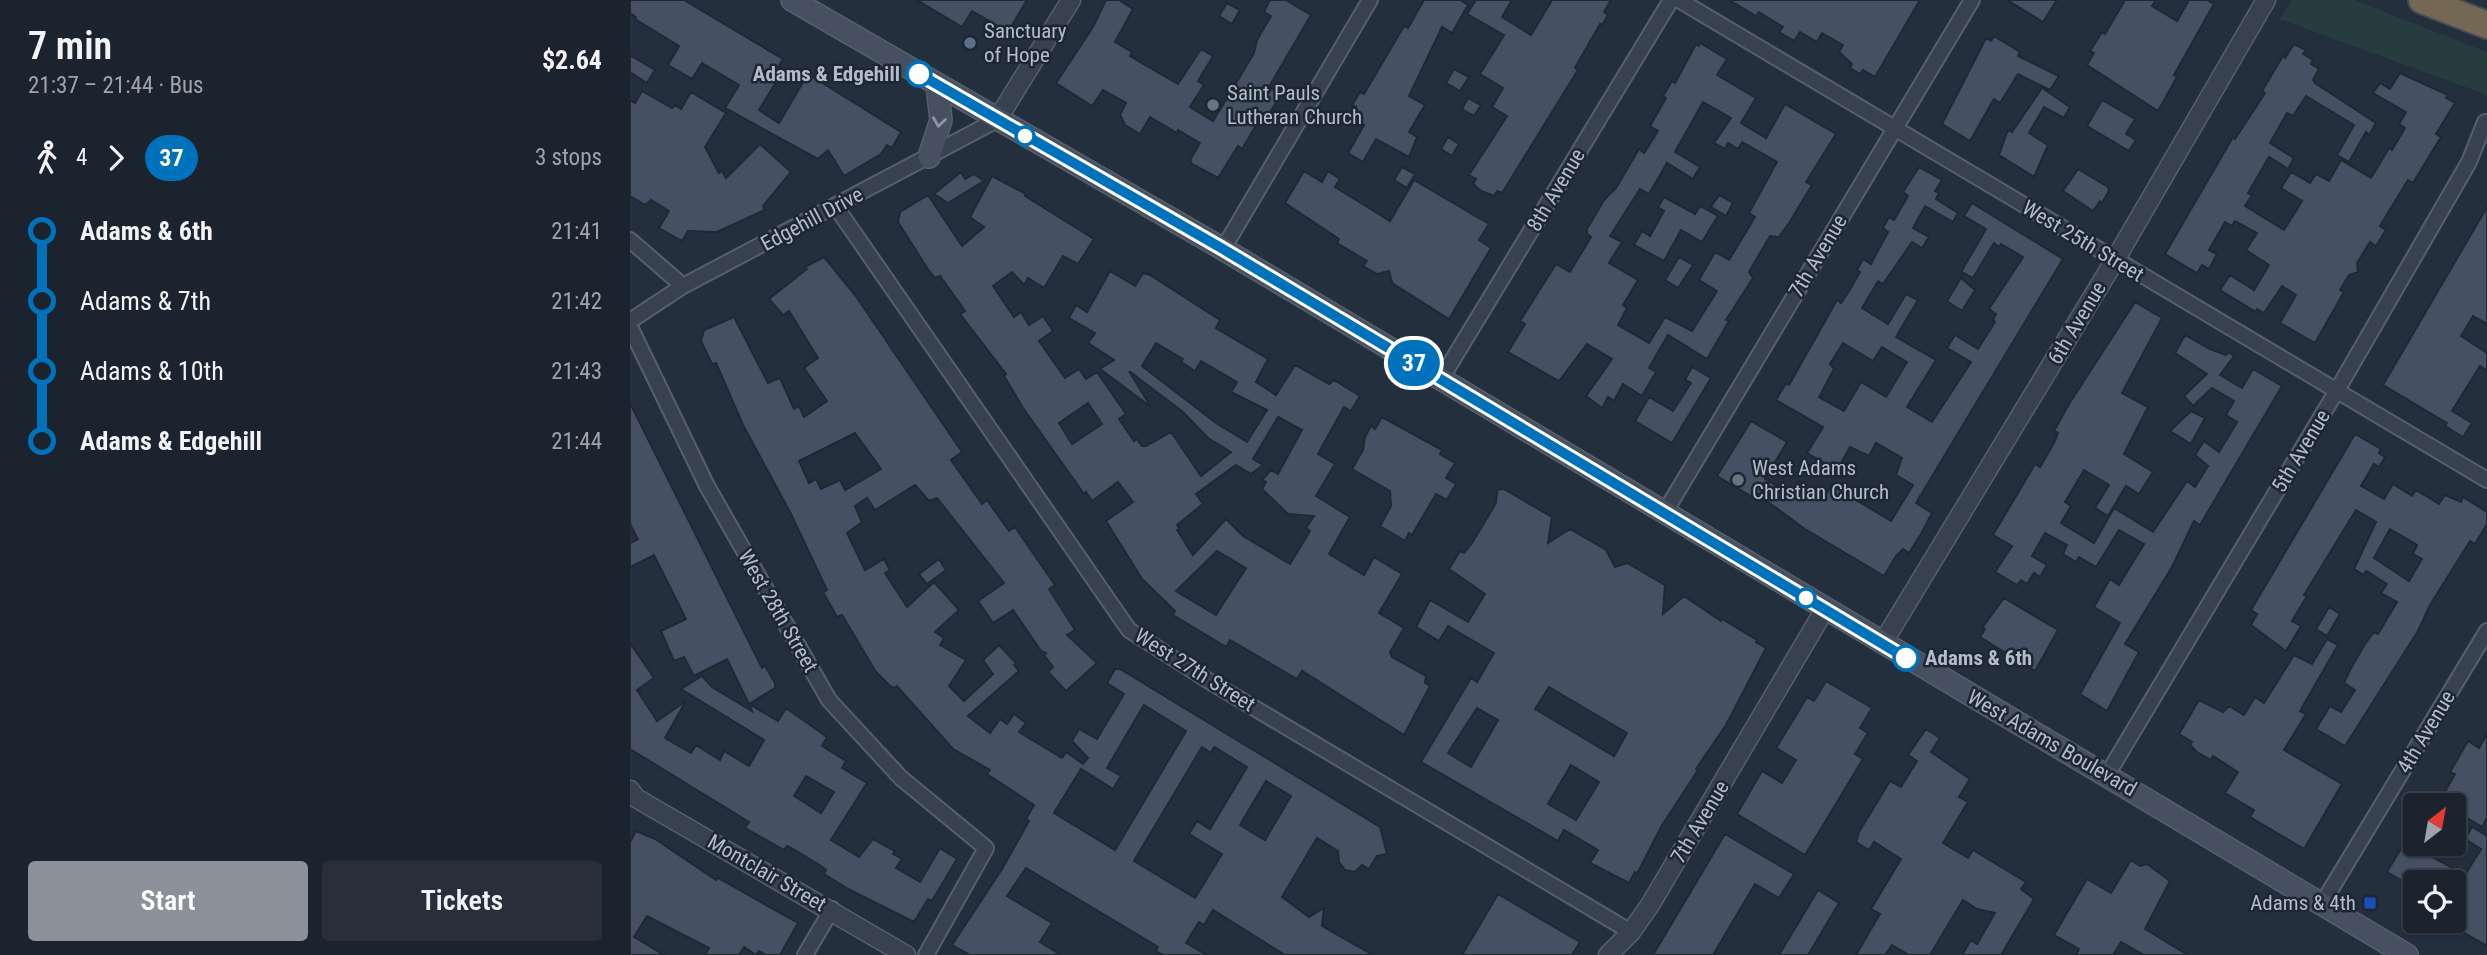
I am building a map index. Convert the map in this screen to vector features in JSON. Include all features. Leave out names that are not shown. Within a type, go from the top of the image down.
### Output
[{"type":"highway","points":[[2422,0],[2487,25]]},
{"type":"main road","name":"West Adams Boulevard","points":[[792,0],[1223,249],[2407,955]]},
{"type":"main road","points":[[929,157],[941,120],[937,85]]},
{"type":"street","points":[[997,120],[1071,0]]},
{"type":"street","points":[[1223,249],[1370,0]]},
{"type":"street","name":"8th Avenue","points":[[1441,379],[1671,0]]},
{"type":"street","name":"West 25th Street","points":[[1679,0],[2487,480]]},
{"type":"street","name":"7th Avenue","points":[[1665,512],[1972,0]]},
{"type":"street","name":"6th Avenue","points":[[1882,644],[2115,260],[2265,1]]},
{"type":"street","name":"Edgehill Drive","points":[[630,321],[683,286],[997,120]]},
{"type":"street","name":"5th Avenue","points":[[2107,775],[2469,162],[2485,122]]},
{"type":"street","name":"West 27th Street","points":[[836,207],[1129,629],[1209,681],[1631,932]]},
{"type":"street","points":[[630,240],[683,286]]},
{"type":"street","name":"West 28th Street","points":[[630,327],[707,486],[829,700],[901,778],[986,848],[926,955]]},
{"type":"street","name":"7th Avenue","points":[[1608,955],[1631,932],[1650,905],[1825,610]]},
{"type":"street","name":"4th Avenue","points":[[2322,904],[2487,631]]},
{"type":"street","name":"Montclair Street","points":[[632,798],[832,909],[906,955]]},
{"type":"street","points":[[805,955],[832,909]]},
{"type":"green space","points":[[2292,0],[2354,0],[2487,52],[2487,95],[2280,19]]},
{"type":"building","points":[[630,0],[684,0],[783,59],[776,71],[781,74],[759,110],[779,123],[808,74],[901,132],[892,148],[887,145],[881,154],[844,176],[828,150],[818,159],[725,108],[739,85],[702,63],[692,79],[668,65],[679,46],[635,19],[630,13]]},
{"type":"building","points":[[917,0],[1027,0],[1008,32],[972,11],[962,27]]},
{"type":"building","points":[[1106,0],[1119,0],[1133,9],[1115,42],[1132,52],[1130,56],[1178,84],[1201,49],[1213,56],[1198,81],[1204,85],[1190,107],[1213,121],[1254,53],[1257,40],[1271,16],[1264,12],[1270,0],[1286,0],[1311,15],[1269,87],[1281,95],[1265,120],[1261,117],[1242,149],[1238,146],[1218,178],[1192,164],[1190,160],[1200,143],[1178,130],[1177,133],[1150,117],[1140,134],[1125,125],[1120,115],[1126,103],[1103,90],[1092,106],[1056,83],[1093,27]]},
{"type":"building","points":[[1424,0],[1460,0],[1468,5],[1452,33],[1442,27],[1409,96],[1425,105],[1409,132],[1417,137],[1409,157],[1376,139],[1363,162],[1348,153],[1364,125],[1350,116],[1356,107],[1352,105],[1360,92],[1364,94],[1404,26],[1408,28]]},
{"type":"building","points":[[1476,0],[1512,0],[1502,17],[1531,35],[1552,0],[1611,0],[1604,12],[1608,15],[1575,68],[1578,70],[1502,193],[1497,191],[1494,196],[1481,191],[1473,184],[1476,179],[1469,175],[1507,116],[1492,107],[1503,88],[1480,74],[1504,35],[1467,14]]},
{"type":"building","points":[[1729,0],[1920,0],[1875,77],[1863,70],[1860,74],[1850,68],[1852,64],[1839,52],[1843,45],[1822,33],[1817,42],[1800,32],[1794,41],[1779,32],[1783,27],[1759,12],[1756,16]]},
{"type":"building","points":[[2007,0],[2057,0],[2043,22]]},
{"type":"building","points":[[2125,0],[2156,0],[2152,6],[2177,21],[2189,0],[2207,0],[2214,4],[2174,75],[2177,77],[2158,111],[2087,65],[2094,53],[2090,51],[2102,32],[2105,34]]},
{"type":"building","points":[[1227,3],[1240,10],[1232,24],[1219,16]]},
{"type":"building","points":[[1994,36],[2020,52],[2018,56],[2059,76],[2050,90],[2018,74],[2000,103],[1994,99],[1970,141],[1942,124],[1986,38],[1991,41]]},
{"type":"building","points":[[1700,43],[1727,59],[1717,75],[1756,98],[1741,123],[1766,138],[1785,104],[1836,134],[1806,182],[1812,185],[1789,223],[1779,237],[1770,236],[1749,272],[1753,278],[1726,320],[1729,321],[1707,359],[1668,335],[1649,368],[1656,372],[1642,396],[1623,384],[1614,401],[1608,397],[1602,408],[1586,396],[1612,359],[1587,344],[1559,381],[1508,352],[1525,324],[1520,321],[1556,264],[1570,272],[1591,237],[1587,234],[1587,229],[1639,149],[1644,153],[1658,131],[1650,126],[1666,98],[1663,96],[1672,81],[1675,83],[1696,44],[1699,46]],"holes":[[[1703,102],[1731,118],[1714,143],[1725,149],[1728,143],[1738,149],[1742,142],[1777,162],[1749,213],[1755,217],[1729,260],[1715,252],[1699,280],[1717,291],[1692,331],[1665,317],[1649,343],[1618,325],[1627,308],[1623,305],[1638,280],[1609,263],[1622,242],[1610,236],[1640,189],[1649,194],[1667,163],[1693,179],[1700,167],[1675,152]]]},
{"type":"building","points":[[2294,44],[2306,50],[2303,54],[2313,60],[2311,64],[2319,69],[2313,80],[2315,83],[2376,123],[2369,135],[2366,132],[2349,162],[2337,155],[2354,125],[2306,96],[2293,116],[2287,113],[2270,143],[2294,158],[2288,169],[2269,157],[2248,193],[2252,195],[2245,206],[2284,230],[2302,201],[2281,188],[2291,172],[2310,183],[2316,174],[2329,181],[2341,160],[2371,178],[2389,148],[2392,150],[2405,128],[2399,124],[2406,112],[2373,93],[2380,83],[2390,89],[2400,73],[2448,95],[2446,98],[2455,103],[2436,134],[2441,137],[2413,183],[2408,180],[2380,226],[2386,230],[2376,246],[2370,242],[2357,263],[2358,272],[2349,275],[2340,290],[2344,292],[2315,343],[2280,323],[2296,295],[2282,286],[2264,313],[2257,309],[2256,312],[2220,290],[2230,275],[2254,290],[2269,265],[2246,250],[2257,233],[2235,221],[2232,226],[2225,222],[2209,250],[2217,254],[2209,269],[2202,265],[2197,273],[2165,254],[2233,137],[2235,139],[2265,93],[2262,91],[2283,56],[2285,58]]},
{"type":"building","points":[[630,55],[655,70],[647,83],[630,72]]},
{"type":"building","points":[[1454,69],[1469,77],[1460,91],[1446,83]]},
{"type":"building","points":[[2042,88],[2070,107],[2064,118],[2044,107],[2029,133],[2048,145],[2034,177],[1999,155],[2008,130],[2012,132]]},
{"type":"building","points":[[642,91],[672,108],[675,105],[681,109],[691,92],[726,113],[705,147],[719,173],[722,171],[726,178],[760,144],[791,172],[763,206],[765,210],[717,232],[688,231],[682,241],[659,228],[669,211],[651,200],[645,205],[630,196],[630,100],[635,103]]},
{"type":"building","points":[[1468,98],[1481,105],[1474,116],[1462,109]]},
{"type":"building","points":[[2102,100],[2135,119],[2126,134],[2136,140],[2129,151],[2087,126]]},
{"type":"building","points":[[1448,137],[1459,144],[1452,156],[1441,149]]},
{"type":"building","points":[[1402,167],[1415,174],[1407,188],[1394,180]]},
{"type":"building","points":[[1919,167],[1942,180],[1935,191],[1939,193],[1936,199],[1958,213],[1953,222],[1925,206],[1913,228],[1929,237],[1922,248],[1912,242],[1883,284],[1878,281],[1862,308],[1888,324],[1906,294],[1918,300],[1896,337],[1936,360],[1907,407],[1932,422],[1971,362],[1947,348],[1955,335],[1978,349],[1995,322],[1993,320],[1996,314],[1989,309],[2023,257],[2001,244],[1999,247],[1994,243],[1973,278],[1961,272],[1986,229],[1964,216],[1972,203],[2063,259],[1916,503],[1932,513],[1921,534],[1909,553],[1903,549],[1896,556],[1884,576],[1805,529],[1757,494],[1754,498],[1717,476],[1751,421],[1787,442],[1765,479],[1790,493],[1799,481],[1825,496],[1831,485],[1891,521],[1913,485],[1896,475],[1902,458],[1876,443],[1869,456],[1850,447],[1837,470],[1807,453],[1823,427],[1776,400],[1786,383],[1789,385],[1837,300],[1841,303],[1849,291],[1860,272],[1857,270],[1863,259],[1871,264],[1888,232],[1883,228],[1889,217],[1894,220],[1908,196],[1903,192]],"holes":[[[1843,343],[1873,361],[1882,347],[1907,362],[1886,397],[1861,382],[1844,411],[1819,397],[1834,369],[1830,364]]]},
{"type":"building","points":[[2078,169],[2108,187],[2109,191],[2102,203],[2100,201],[2093,211],[2063,191]]},
{"type":"building","points":[[1304,171],[1322,182],[1328,171],[1340,179],[1335,187],[1390,221],[1414,180],[1489,224],[1479,240],[1491,248],[1449,319],[1392,283],[1389,271],[1377,274],[1363,266],[1367,261],[1337,243],[1339,239],[1285,203]]},
{"type":"building","points":[[961,172],[965,179],[974,174],[984,181],[948,203],[934,194]]},
{"type":"building","points":[[992,176],[1026,194],[1025,196],[1094,239],[1078,264],[1063,256],[1044,288],[1028,278],[1024,285],[1012,272],[993,286],[1014,317],[1021,312],[1029,325],[1043,316],[1053,331],[1039,341],[1065,378],[1079,369],[1086,379],[1097,372],[1126,414],[1119,419],[1134,441],[1137,439],[1142,446],[1146,446],[1171,432],[1201,476],[1231,452],[1208,438],[1183,412],[1129,371],[1151,407],[1100,369],[1114,360],[1088,343],[1095,333],[1069,318],[1076,305],[1087,312],[1110,271],[1135,286],[1143,273],[1150,275],[1220,320],[1216,328],[1268,359],[1256,382],[1276,395],[1295,365],[1329,384],[1334,380],[1360,396],[1351,411],[1344,407],[1318,454],[1335,464],[1316,496],[1350,517],[1329,554],[1364,575],[1374,557],[1402,574],[1379,613],[1404,628],[1390,652],[1392,657],[1426,676],[1425,683],[1430,686],[1404,735],[1302,671],[1297,679],[1230,640],[1226,647],[1173,615],[1175,611],[1142,579],[1106,521],[1133,502],[1118,482],[1092,501],[1086,492],[1084,494],[1023,408],[1004,376],[1006,374],[960,314],[965,311],[940,276],[935,278],[929,271],[898,222],[900,212],[928,195],[962,246],[984,227],[970,217]],"holes":[[[1156,343],[1183,359],[1181,362],[1195,371],[1201,361],[1237,382],[1231,392],[1267,410],[1247,442],[1216,423],[1142,366]],[[1088,403],[1102,424],[1072,444],[1059,423]],[[1278,417],[1302,430],[1278,474],[1271,470],[1262,480],[1266,482],[1262,489],[1288,514],[1314,516],[1306,528],[1310,531],[1290,564],[1243,536],[1226,519],[1193,555],[1177,530],[1180,529],[1177,525],[1203,504],[1196,494],[1236,465],[1251,474],[1263,465],[1253,459]],[[1217,551],[1246,568],[1216,615],[1176,591]]]},
{"type":"building","points":[[1719,195],[1733,203],[1726,216],[1711,207]]},
{"type":"building","points":[[1664,197],[1695,214],[1700,206],[1718,216],[1702,242],[1681,230],[1664,261],[1634,245],[1642,231],[1650,236],[1664,211],[1658,207]]},
{"type":"building","points":[[2487,207],[2487,324],[2473,316],[2461,336],[2487,353],[2487,371],[2480,366],[2452,411],[2472,423],[2463,437],[2445,426],[2447,423],[2383,385]]},
{"type":"building","points":[[824,257],[855,295],[962,452],[951,460],[982,504],[987,500],[1009,531],[1015,527],[1055,585],[1049,589],[1075,630],[1067,635],[1097,663],[1066,691],[1048,672],[1053,667],[1044,655],[1046,653],[1041,651],[1013,610],[993,623],[978,601],[1004,583],[937,498],[929,501],[915,485],[875,510],[867,498],[855,506],[862,522],[847,533],[865,570],[884,559],[890,570],[885,573],[907,607],[934,582],[959,610],[935,632],[944,638],[940,645],[966,660],[949,686],[964,701],[993,674],[983,660],[999,645],[1016,663],[1014,665],[1019,671],[968,716],[990,733],[1000,719],[1007,724],[1014,714],[1026,723],[1019,732],[1062,758],[1066,752],[1083,764],[1088,758],[1072,741],[1079,729],[1097,739],[1124,694],[1107,683],[1115,669],[1120,669],[1380,827],[1387,854],[1377,856],[1369,869],[1362,865],[1355,872],[1345,870],[1339,862],[1338,851],[1317,838],[1282,897],[1309,917],[1324,908],[1322,926],[1373,955],[1285,955],[1213,910],[1204,925],[1199,922],[1186,943],[1207,955],[1163,955],[1156,951],[1158,947],[1026,868],[1007,896],[1052,923],[1040,942],[1061,955],[970,955],[952,945],[1002,869],[1029,821],[1026,819],[1034,805],[987,774],[990,770],[953,749],[897,686],[894,688],[889,685],[876,672],[842,615],[837,617],[823,592],[827,590],[790,512],[743,425],[716,363],[712,364],[701,341],[704,330],[734,317],[768,383],[780,378],[794,409],[799,406],[804,417],[827,401],[804,368],[818,358],[789,311],[783,315],[769,299],[807,269],[805,267]],"holes":[[[855,433],[881,469],[845,490],[840,480],[821,489],[816,479],[809,483],[799,461]],[[1144,705],[1186,731],[1115,850],[1054,813],[1081,769],[1113,789],[1121,776],[1107,768]],[[1202,747],[1211,753],[1214,747],[1247,767],[1210,829],[1197,821],[1189,834],[1222,854],[1195,898],[1134,861]],[[1266,781],[1291,796],[1265,840],[1240,825]]]},
{"type":"building","points":[[1679,257],[1693,265],[1678,288],[1665,280]]},
{"type":"building","points":[[1961,278],[1975,290],[1962,311],[1947,301]]},
{"type":"building","points":[[2135,302],[2162,318],[2122,393],[2148,407],[2124,454],[2153,472],[2139,494],[2126,486],[2108,516],[2095,508],[2109,485],[2084,470],[2065,502],[2071,506],[2061,523],[2094,543],[2114,508],[2153,532],[2187,481],[2195,487],[2208,466],[2195,455],[2204,441],[2219,452],[2237,422],[2226,415],[2234,401],[2212,388],[2193,406],[2184,396],[2207,374],[2175,353],[2185,335],[2210,349],[2226,355],[2229,352],[2234,356],[2220,375],[2242,388],[2253,369],[2282,386],[2200,525],[2194,521],[2172,567],[2125,644],[2139,652],[2107,711],[2080,694],[2120,623],[2094,607],[2110,579],[2119,585],[2144,544],[2119,530],[2096,567],[2079,557],[2076,562],[2063,554],[2067,545],[2045,533],[2032,556],[2047,565],[2040,577],[2034,573],[2027,584],[2021,580],[2017,585],[1995,572],[2012,546],[1993,535],[2035,464],[2040,467],[2054,443],[2058,433],[2054,431],[2069,404]]},
{"type":"building","points":[[1692,367],[1711,378],[1672,443],[1635,421],[1649,397],[1673,411],[1691,383],[1685,380]]},
{"type":"building","points":[[630,403],[762,668],[765,666],[775,683],[775,688],[749,704],[727,659],[694,676],[684,657],[674,661],[661,631],[686,619],[654,555],[630,567],[630,543],[638,539],[630,524]]},
{"type":"building","points":[[2191,411],[2205,418],[2191,444],[2170,431]]},
{"type":"building","points":[[1382,417],[1442,450],[1440,454],[1455,463],[1446,478],[1456,484],[1447,500],[1436,494],[1412,535],[1409,533],[1405,541],[1380,526],[1391,506],[1390,491],[1352,469],[1363,450],[1365,437],[1371,426],[1375,429]]},
{"type":"building","points":[[2355,434],[2381,449],[2379,453],[2385,457],[2379,467],[2374,464],[2361,486],[2384,499],[2393,484],[2412,496],[2416,490],[2439,504],[2445,495],[2461,502],[2463,497],[2487,512],[2487,524],[2475,544],[2470,541],[2430,605],[2418,631],[2345,746],[2316,729],[2330,706],[2341,712],[2355,690],[2344,683],[2350,670],[2374,632],[2378,634],[2397,602],[2381,593],[2387,584],[2366,571],[2364,575],[2354,569],[2376,522],[2356,510],[2304,595],[2307,596],[2292,621],[2301,626],[2286,651],[2251,625],[2257,614],[2251,610]],"holes":[[[2390,529],[2417,545],[2413,554],[2422,559],[2409,581],[2374,558]]]},
{"type":"building","points":[[1502,488],[1552,517],[1548,543],[1570,529],[1606,550],[1615,567],[1627,563],[1665,585],[1663,614],[1684,596],[1766,648],[1726,725],[1696,769],[1698,770],[1661,827],[1637,874],[1635,872],[1629,883],[1590,863],[1598,850],[1564,830],[1558,841],[1421,762],[1471,678],[1477,682],[1494,653],[1448,626],[1439,641],[1416,627],[1430,600],[1468,622],[1485,594],[1449,569],[1460,551],[1464,553],[1472,543],[1496,503],[1497,491]],"holes":[[[1549,687],[1627,733],[1614,756],[1535,709]],[[1477,708],[1498,720],[1471,767],[1448,753]],[[1571,765],[1599,782],[1576,820],[1548,804]]]},
{"type":"building","points":[[939,559],[946,570],[927,584],[919,574]]},
{"type":"building","points":[[2004,598],[2058,630],[2035,671],[1980,637],[1985,629],[1982,628]]},
{"type":"building","points":[[2329,607],[2340,614],[2327,636],[2316,629]]},
{"type":"building","points":[[2327,639],[2338,645],[2300,711],[2306,714],[2284,750],[2342,784],[2304,849],[2250,817],[2254,810],[2225,793],[2238,772],[2213,756],[2211,760],[2197,752],[2190,745],[2192,742],[2179,734],[2199,700],[2223,712],[2229,706],[2244,715],[2255,697],[2264,703],[2294,655],[2312,664]]},
{"type":"building","points":[[630,643],[654,678],[637,690],[657,721],[686,701],[665,738],[691,753],[696,745],[720,760],[724,751],[749,766],[764,740],[681,689],[702,676],[712,687],[752,711],[749,704],[778,721],[786,708],[827,737],[822,746],[846,761],[842,768],[867,783],[831,840],[859,857],[873,839],[895,851],[893,854],[902,859],[896,868],[920,882],[940,848],[957,859],[932,901],[928,899],[914,922],[848,889],[824,874],[826,870],[821,866],[791,848],[787,846],[784,850],[745,828],[749,822],[630,749]],"holes":[[[806,776],[834,792],[821,813],[794,796]]]},
{"type":"building","points":[[1826,681],[1872,708],[1860,728],[1868,733],[1855,754],[1863,759],[1805,855],[1737,814],[1762,771],[1782,783],[1796,760],[1776,748],[1807,697],[1814,701]]},
{"type":"building","points":[[1926,729],[1940,738],[1931,752],[1970,779],[1959,797],[1968,802],[1943,843],[1968,858],[1973,850],[2026,882],[2021,889],[2034,899],[2001,955],[1962,955],[1971,940],[1977,944],[1995,913],[1977,909],[1963,900],[1930,955],[1909,955],[1892,945],[1885,955],[1856,955],[1880,914],[1871,909],[1901,859],[1874,842],[1869,850],[1856,842],[1859,832],[1890,781],[1901,787],[1917,761],[1908,755]]},
{"type":"building","points":[[2487,734],[2487,818],[2482,827],[2466,817],[2466,793],[2444,793],[2455,774],[2450,772],[2468,741],[2479,748]]},
{"type":"building","points":[[2472,827],[2487,836],[2487,946],[2464,933],[2466,873],[2481,849],[2466,837]]},
{"type":"building","points":[[636,831],[655,839],[716,880],[718,878],[798,923],[780,955],[766,955],[759,951],[756,955],[744,947],[739,955],[705,955],[709,948],[647,916],[634,937],[664,955],[630,955],[630,842]]},
{"type":"building","points":[[1725,834],[1794,874],[1779,898],[1755,884],[1713,955],[1653,955]]},
{"type":"building","points":[[2403,845],[2403,856],[2430,856],[2456,870],[2403,870],[2403,881],[2387,872]]},
{"type":"building","points":[[2131,860],[2140,866],[2147,864],[2170,881],[2145,929],[2188,955],[2144,955],[2121,942],[2113,955],[2076,955],[2079,949],[2054,935],[2087,879],[2111,893]]},
{"type":"building","points":[[1818,890],[1839,903],[1808,955],[1779,955]]},
{"type":"building","points":[[1498,894],[1580,942],[1572,955],[1462,955]]},
{"type":"bus line","name":"37","points":[[919,74],[1223,249],[1906,658]]},
{"type":"place","name":"Sanctuary of Hope","points":[[970,43]]},
{"type":"place","name":"Adams & Edgehill","points":[[919,74]]},
{"type":"place","name":"Saint Pauls Lutheran Church","points":[[1213,105]]},
{"type":"place","name":"West Adams Christian Church","points":[[1738,480]]},
{"type":"place","name":"Adams & 6th","points":[[1906,658]]},
{"type":"place","name":"Adams & 4th","points":[[2370,903]]}]
